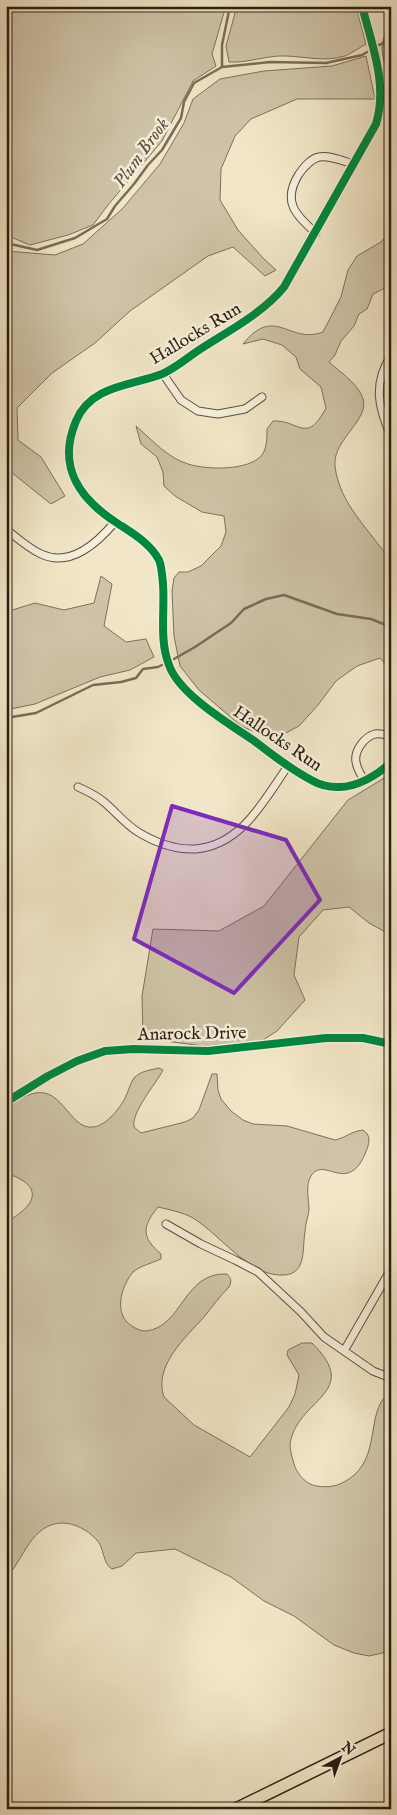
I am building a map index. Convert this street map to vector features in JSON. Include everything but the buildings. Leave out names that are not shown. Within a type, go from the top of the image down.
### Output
[{"type":"main road","points":[[236,1809],[391,1733]]},
{"type":"street","name":"Hallocks Run","points":[[362,6],[379,72],[381,102],[376,124],[284,287],[274,300],[265,307],[163,374],[109,389],[102,393],[86,406],[77,418],[69,442],[69,457],[73,477],[91,504],[150,548],[160,562],[164,595],[163,623],[168,665],[172,673],[191,695],[288,766],[315,782],[328,786],[346,787],[383,770],[391,762]]},
{"type":"street","points":[[316,232],[300,219],[293,208],[291,195],[293,184],[310,161],[318,157],[353,164]]},
{"type":"street","points":[[391,355],[385,365],[379,393],[380,410],[391,436]]},
{"type":"street","points":[[163,374],[181,400],[198,411],[218,414],[245,409],[262,397]]},
{"type":"street","points":[[6,529],[24,544],[42,555],[66,558],[95,544],[116,522]]},
{"type":"street","points":[[364,780],[356,761],[356,755],[362,743],[375,734],[391,736]]},
{"type":"street","points":[[78,786],[97,796],[129,826],[153,841],[184,850],[213,846],[224,841],[245,825],[288,766]]},
{"type":"street","name":"Anarock Drive","points":[[6,1102],[48,1076],[77,1061],[105,1051],[133,1049],[208,1051],[326,1038],[363,1038],[391,1044]]},
{"type":"street","points":[[166,1224],[201,1244],[258,1272],[301,1312],[324,1337],[373,1371],[391,1378]]},
{"type":"street","points":[[344,1351],[391,1269]]},
{"type":"highlighted area","points":[[172,806],[286,840],[320,900],[234,993],[134,939]]},
{"type":"shaded area","points":[[6,6],[224,6],[225,9],[212,54],[216,66],[193,81],[162,141],[93,225],[68,235],[30,245],[6,235]]},
{"type":"shaded area","points":[[237,6],[356,6],[366,44],[348,55],[337,58],[320,59],[279,56],[242,62],[229,62],[226,46]]},
{"type":"shaded area","points":[[391,28],[391,90],[382,49],[385,35]]},
{"type":"shaded area","points":[[366,56],[375,99],[297,99],[251,119],[235,136],[221,169],[220,200],[238,230],[276,270],[265,276],[233,247],[208,256],[130,311],[95,343],[52,373],[17,408],[18,440],[41,457],[65,496],[51,504],[6,468],[6,251],[55,255],[83,244],[123,208],[160,164],[184,123],[193,99],[220,79],[264,71],[332,66]]},
{"type":"shaded area","points":[[391,221],[391,285],[373,294],[367,309],[359,314],[354,326],[341,341],[335,355],[329,362],[355,385],[364,403],[358,420],[340,446],[335,466],[338,480],[349,505],[391,562],[391,671],[380,658],[357,666],[336,681],[299,726],[282,735],[266,737],[241,726],[199,690],[180,666],[174,636],[172,591],[174,578],[179,572],[188,572],[201,566],[221,546],[226,532],[224,516],[202,512],[175,496],[164,486],[163,472],[157,457],[141,444],[136,426],[174,458],[196,466],[227,468],[248,464],[262,455],[266,443],[267,429],[273,421],[302,428],[313,426],[326,408],[321,387],[300,369],[296,357],[282,345],[263,339],[243,344],[254,333],[264,327],[273,326],[311,335],[323,332],[341,297],[348,270],[357,256],[381,242],[387,235]]},
{"type":"shaded area","points":[[101,576],[112,584],[104,626],[126,642],[146,639],[154,657],[130,670],[100,677],[35,704],[6,710],[6,612],[35,603],[64,610],[94,603]]},
{"type":"shaded area","points":[[391,774],[391,935],[369,923],[349,907],[323,910],[299,937],[294,975],[305,1000],[277,1031],[260,1042],[203,1046],[143,1038],[142,996],[153,929],[219,931],[264,906],[348,800]]},
{"type":"shaded area","points":[[159,1068],[163,1070],[140,1106],[134,1121],[134,1127],[141,1133],[185,1122],[193,1118],[199,1110],[212,1074],[217,1074],[218,1090],[221,1099],[231,1111],[243,1120],[253,1124],[287,1126],[335,1140],[363,1130],[368,1135],[368,1146],[361,1162],[353,1170],[346,1173],[338,1173],[323,1170],[317,1171],[311,1176],[308,1184],[309,1210],[305,1227],[302,1259],[297,1270],[285,1275],[272,1274],[260,1270],[236,1254],[204,1225],[193,1218],[158,1207],[149,1220],[146,1232],[154,1248],[161,1254],[161,1259],[133,1272],[122,1292],[121,1308],[122,1315],[126,1321],[135,1328],[146,1331],[158,1327],[168,1320],[192,1290],[201,1282],[212,1276],[228,1275],[231,1281],[229,1287],[181,1343],[167,1363],[162,1385],[164,1397],[194,1425],[250,1457],[289,1407],[295,1394],[299,1375],[287,1355],[288,1350],[302,1343],[312,1343],[326,1360],[331,1374],[329,1386],[303,1417],[295,1430],[290,1445],[295,1467],[304,1480],[313,1485],[326,1487],[338,1485],[349,1479],[359,1470],[370,1448],[377,1413],[381,1403],[387,1395],[391,1396],[391,1651],[369,1656],[354,1653],[334,1645],[294,1616],[264,1601],[231,1577],[175,1549],[136,1553],[122,1566],[112,1569],[107,1563],[96,1539],[80,1528],[67,1523],[51,1525],[35,1536],[6,1578],[6,1222],[25,1209],[32,1196],[27,1184],[6,1173],[6,1109],[26,1096],[38,1093],[48,1094],[57,1099],[77,1121],[85,1126],[99,1126],[109,1119],[121,1105],[136,1076]]},
{"type":"waterway","name":"Plum Brook","points":[[6,243],[37,250],[75,238],[107,219],[115,206],[162,150],[181,118],[184,102],[194,83],[222,67],[222,45],[230,6]]},
{"type":"waterway","points":[[379,45],[391,40]]},
{"type":"waterway","points":[[222,67],[270,62],[326,63],[362,55],[367,52]]},
{"type":"waterway","points":[[174,659],[231,623],[244,609],[266,599],[284,595],[337,614],[371,619],[391,627]]},
{"type":"waterway","points":[[6,718],[36,713],[93,685],[121,682],[136,678],[143,669],[162,665]]},
{"type":"cycle path","points":[[362,6],[374,50],[379,80],[380,95],[376,124],[284,287],[254,315],[171,369],[162,374],[102,393],[91,400],[76,421],[69,452],[70,466],[75,479],[91,503],[146,543],[159,560],[163,584],[163,635],[166,655],[174,676],[193,697],[282,762],[305,777],[322,785],[344,787],[359,783],[380,772],[391,762]]},
{"type":"cycle path","points":[[6,1102],[48,1076],[77,1061],[105,1051],[133,1049],[208,1051],[326,1038],[363,1038],[391,1044]]}]
